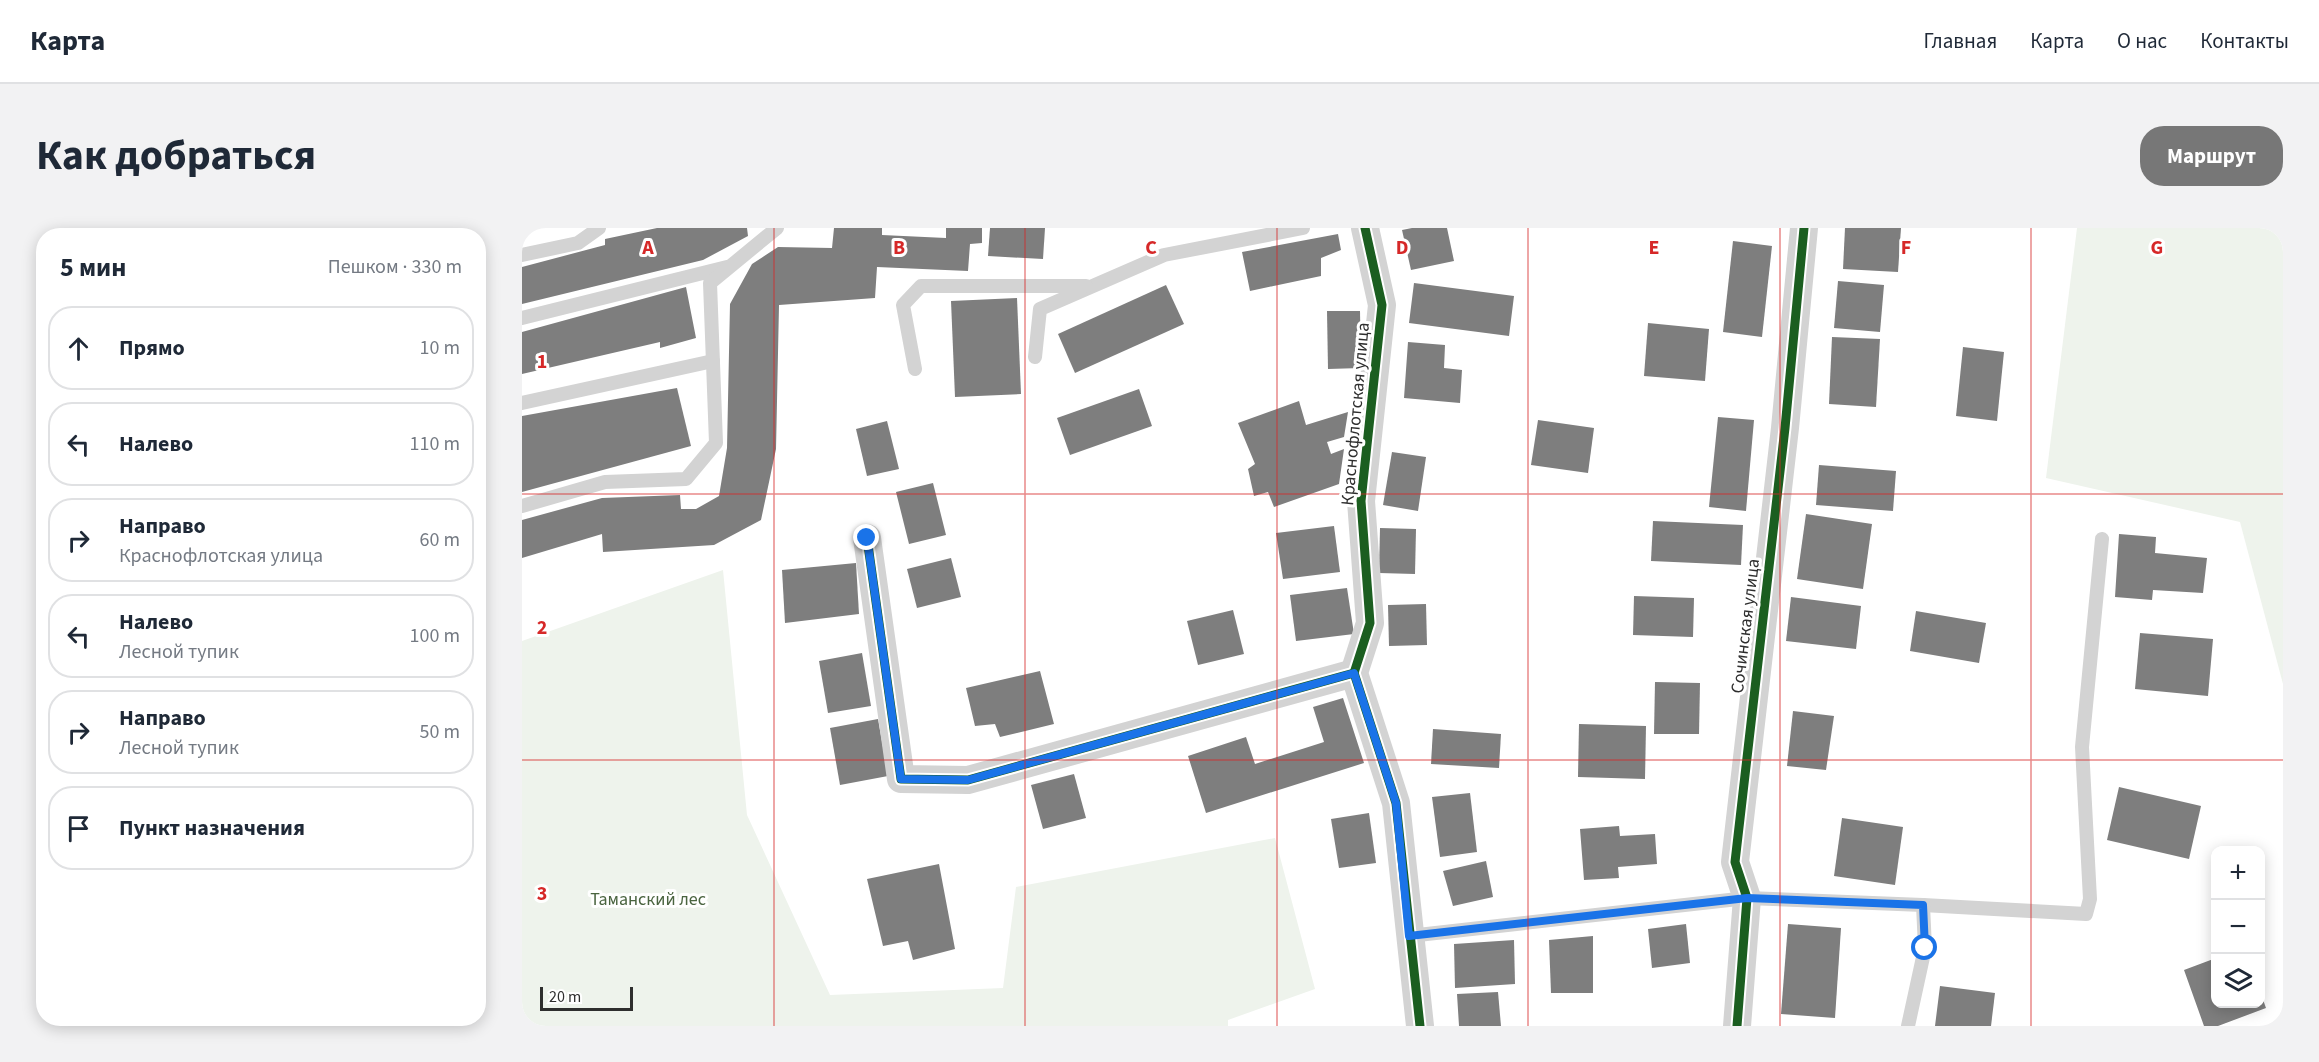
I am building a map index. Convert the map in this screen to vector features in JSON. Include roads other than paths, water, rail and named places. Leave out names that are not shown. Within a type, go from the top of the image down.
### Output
[{"type":"street","name":"Краснофлотская улица","points":[[1354,673],[1370,623],[1361,501],[1382,304],[1365,228]]},
{"type":"street","name":"Сочинская улица","points":[[1737,1026],[1747,898],[1735,862],[1785,428],[1804,228]]},
{"type":"street","points":[[867,538],[901,779],[968,780],[1354,673],[1396,803],[1420,1026]]},
{"type":"lane","points":[[522,255],[578,243],[598,228]]},
{"type":"lane","points":[[522,506],[605,482],[686,479],[716,443],[710,283],[777,228]]},
{"type":"lane","points":[[1035,357],[1040,309],[1164,255],[1303,228]]},
{"type":"lane","points":[[522,318],[731,266]]},
{"type":"lane","points":[[915,369],[903,305],[921,286],[1091,286]]},
{"type":"lane","points":[[522,403],[713,361]]},
{"type":"lane","points":[[1409,936],[1747,898],[1923,905],[2086,915],[2090,899],[2082,747],[2102,539]]},
{"type":"lane","points":[[1908,1026],[1925,948],[1923,905]]},
{"type":"park label","name":"Таманский лес","points":[[648,899]]}]
